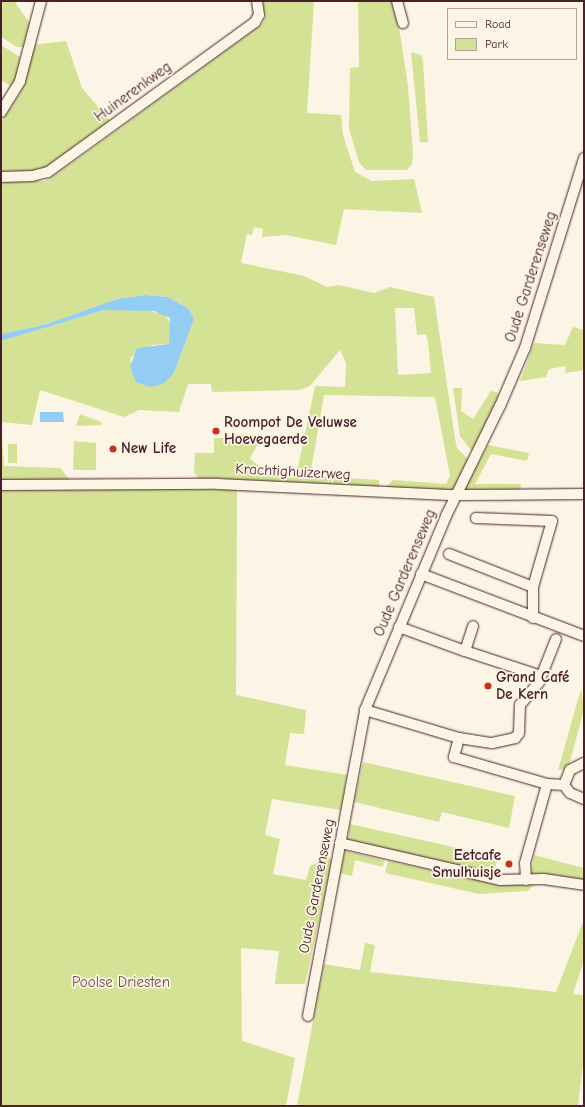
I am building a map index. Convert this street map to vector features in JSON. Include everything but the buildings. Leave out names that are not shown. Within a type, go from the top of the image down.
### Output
[{"type":"street","points":[[1,112],[19,86],[40,1]]},
{"type":"street","name":"Huinerenkweg","points":[[1,177],[32,176],[48,172],[255,22],[260,15],[257,1]]},
{"type":"street","points":[[398,1],[403,23]]},
{"type":"street","name":"Oude Garderenseweg","points":[[308,1016],[365,710],[455,495],[500,406],[525,348],[584,158]]},
{"type":"street","name":"Krachtighuizerweg","points":[[1,485],[218,484],[455,495],[584,494]]},
{"type":"street","points":[[476,518],[552,521],[533,587],[533,618]]},
{"type":"street","points":[[449,554],[533,587]]},
{"type":"street","points":[[421,574],[533,618],[584,636]]},
{"type":"street","points":[[465,651],[473,626]]},
{"type":"street","points":[[399,627],[541,676]]},
{"type":"street","points":[[365,710],[459,738],[492,743],[515,738],[519,733],[520,705],[541,676],[556,639]]},
{"type":"street","points":[[459,738],[454,758],[547,784],[564,786],[570,793],[584,800]]},
{"type":"street","points":[[564,786],[570,770],[584,763]]},
{"type":"street","points":[[526,880],[525,863],[547,784]]},
{"type":"street","points":[[340,843],[479,876],[526,880],[544,879],[584,885]]},
{"type":"green space","points":[[1,1],[14,1],[31,25],[26,47],[17,47],[1,37]]},
{"type":"green space","points":[[261,1],[314,1],[307,113],[341,115],[343,135],[355,172],[372,181],[414,179],[422,213],[344,209],[336,245],[286,235],[262,237],[263,229],[254,227],[252,235],[247,234],[241,263],[304,276],[327,287],[339,285],[374,293],[390,287],[434,297],[455,439],[457,448],[470,461],[454,491],[386,487],[393,480],[446,484],[450,476],[435,397],[324,395],[310,476],[379,480],[379,487],[200,480],[194,472],[195,453],[214,453],[214,438],[231,438],[231,434],[263,435],[250,458],[266,473],[282,475],[298,467],[315,386],[345,387],[346,363],[340,350],[310,386],[299,390],[212,392],[211,384],[188,384],[179,412],[139,410],[124,417],[40,390],[32,425],[1,422],[1,341],[104,310],[140,309],[164,314],[171,324],[169,344],[152,345],[130,358],[136,382],[174,373],[194,319],[189,309],[168,297],[145,295],[117,299],[44,325],[1,334],[1,181],[45,181],[83,155],[262,24],[265,18]],"holes":[[[395,308],[414,308],[417,335],[426,334],[431,373],[398,375]]]},
{"type":"green space","points":[[358,1],[395,1],[408,86],[413,154],[412,164],[407,170],[366,170],[359,162],[349,129],[350,68],[359,67]]},
{"type":"green space","points":[[66,41],[82,88],[112,123],[41,174],[1,173],[1,122],[20,93],[32,45]]},
{"type":"green space","points":[[1,45],[23,59],[15,89],[1,80]]},
{"type":"green space","points":[[411,52],[421,55],[423,61],[428,142],[420,142]]},
{"type":"green space","points":[[573,327],[584,330],[584,370],[565,373],[566,366],[549,369],[546,377],[520,381],[534,343],[565,345]]},
{"type":"green space","points":[[453,388],[462,388],[461,411],[473,419],[491,391],[503,394],[474,454],[460,436]]},
{"type":"green space","points":[[80,414],[101,422],[102,425],[76,426]]},
{"type":"green space","points":[[1,427],[4,466],[60,468],[70,480],[1,481]]},
{"type":"green space","points":[[74,441],[96,443],[96,470],[73,470]]},
{"type":"green space","points":[[8,444],[17,444],[17,463],[8,463]]},
{"type":"green space","points":[[488,445],[529,453],[527,461],[491,454],[475,484],[521,484],[520,490],[464,490]]},
{"type":"green space","name":"Poolse Driesten","points":[[237,488],[236,695],[306,710],[304,734],[290,733],[285,765],[347,775],[341,810],[272,799],[265,835],[280,839],[273,874],[306,880],[310,866],[329,857],[332,862],[305,984],[275,984],[279,951],[241,948],[242,1041],[295,1058],[286,1106],[1,1106],[1,489]]},
{"type":"green space","points":[[581,689],[584,709],[568,769],[558,770]]},
{"type":"green space","points":[[363,762],[515,796],[509,828],[442,812],[439,822],[354,802]]},
{"type":"green space","points":[[350,824],[498,857],[493,876],[348,842]]},
{"type":"green space","points":[[345,851],[384,860],[383,867],[355,860],[352,876],[340,873]]},
{"type":"green space","points":[[534,855],[584,868],[584,881],[556,875],[531,876]]},
{"type":"green space","points":[[388,861],[504,885],[535,883],[528,891],[479,894],[385,873]]},
{"type":"green space","points":[[584,919],[584,960],[573,994],[584,995],[584,1056],[578,1106],[297,1106],[324,964],[360,970],[365,943],[375,945],[370,972],[556,992]]},
{"type":"water","points":[[145,295],[168,297],[189,309],[194,319],[174,373],[163,384],[149,387],[136,382],[130,367],[137,348],[169,344],[170,318],[154,311],[104,310],[1,341],[1,334],[44,325],[117,299]]},
{"type":"water","points":[[40,412],[63,412],[64,422],[40,422]]},
{"type":"place","name":"Roompot De Veluwse Hoevegaerde","points":[[216,431]]},
{"type":"place","name":"New Life","points":[[113,449]]},
{"type":"place","name":"Grand Café De Kern","points":[[488,686]]},
{"type":"place","name":"Eetcafe Smulhuisje","points":[[509,864]]}]
